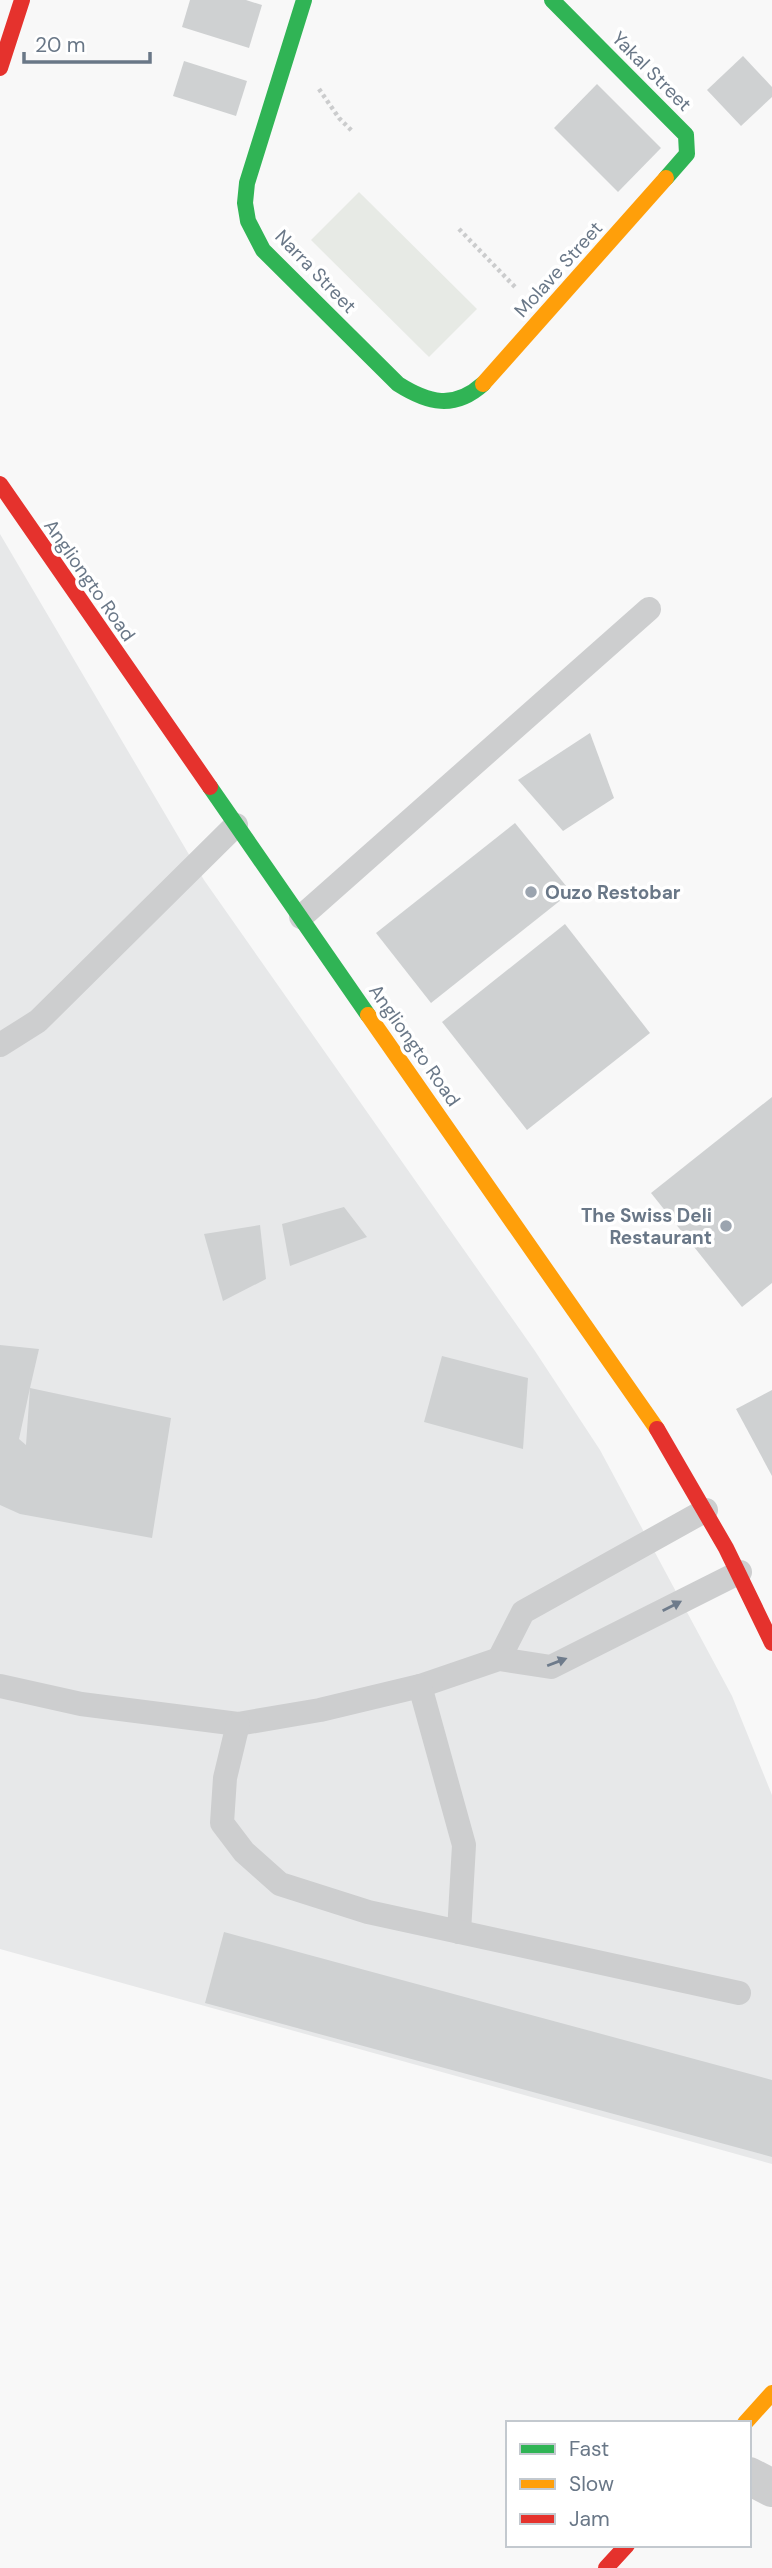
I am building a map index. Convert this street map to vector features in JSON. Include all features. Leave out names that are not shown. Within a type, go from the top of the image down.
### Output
[{"type":"main road","points":[[0,68],[22,0]]},
{"type":"main road","name":"Narra Street","points":[[304,0],[249,171],[244,193],[245,212],[251,232],[263,250],[398,384],[421,399],[443,404]]},
{"type":"main road","name":"Yakal Street","points":[[552,0],[678,126],[686,135],[688,144]]},
{"type":"main road","name":"Molave Street","points":[[443,404],[462,399],[481,387],[681,162],[687,154],[688,144]]},
{"type":"main road","name":"Angliongto Road","points":[[0,484],[554,1284],[636,1396],[706,1510],[740,1572],[772,1643]]},
{"type":"main road","points":[[747,2421],[772,2393]]},
{"type":"main road","points":[[606,2568],[625,2547]]},
{"type":"street","points":[[751,2477],[772,2488]]},
{"type":"lane","points":[[301,917],[649,609]]},
{"type":"lane","points":[[0,1045],[38,1021],[236,825]]},
{"type":"lane","points":[[499,1659],[523,1612],[706,1510]]},
{"type":"lane","points":[[0,1686],[81,1704],[238,1724],[320,1710],[420,1686],[499,1659],[551,1667],[740,1572]]},
{"type":"lane","points":[[420,1686],[464,1845],[459,1932]]},
{"type":"lane","points":[[238,1724],[225,1778],[222,1823],[244,1852],[280,1884],[368,1912],[739,1993]]},
{"type":"path","points":[[283,65],[316,86],[339,118],[353,132]]},
{"type":"path","points":[[459,229],[544,317]]},
{"type":"shaded area","points":[[359,192],[477,309],[429,357],[311,240]]},
{"type":"shaded area","points":[[0,534],[204,880],[535,1351],[600,1450],[732,1696],[772,1795],[772,2164],[0,1949]]},
{"type":"building","points":[[190,0],[246,0],[262,5],[249,48],[182,27]]},
{"type":"building","points":[[743,56],[772,87],[772,97],[741,126],[707,90]]},
{"type":"building","points":[[184,61],[247,81],[236,116],[173,96]]},
{"type":"building","points":[[597,84],[661,148],[618,192],[554,128]]},
{"type":"building","points":[[590,733],[614,798],[563,831],[518,780]]},
{"type":"building","points":[[515,823],[571,892],[431,1003],[376,933]]},
{"type":"building","points":[[565,924],[650,1033],[527,1130],[442,1022]]},
{"type":"building","points":[[772,1097],[772,1283],[742,1307],[651,1193]]},
{"type":"building","points":[[344,1207],[367,1237],[290,1266],[282,1224]]},
{"type":"building","points":[[260,1225],[266,1279],[223,1301],[204,1234]]},
{"type":"building","points":[[0,1345],[39,1349],[30,1388],[171,1418],[152,1538],[20,1514],[0,1505]],"holes":[[[30,1388],[26,1445],[19,1439]]]},
{"type":"building","points":[[442,1356],[528,1378],[523,1449],[424,1422]]},
{"type":"building","points":[[772,1390],[772,1476],[736,1409]]},
{"type":"building","points":[[224,1932],[772,2080],[772,2157],[205,2003]]},
{"type":"traffic: fast","points":[[304,0],[247,183],[245,203],[248,221],[263,250],[398,384],[420,396],[441,401],[462,398],[483,384]]},
{"type":"traffic: fast","points":[[552,0],[686,135],[687,154],[666,178]]},
{"type":"traffic: fast","points":[[210,787],[368,1015]]},
{"type":"traffic: slow","points":[[483,384],[666,178]]},
{"type":"traffic: slow","points":[[368,1015],[657,1429]]},
{"type":"traffic: slow","points":[[747,2421],[772,2393]]},
{"type":"traffic: jam","points":[[0,68],[22,0]]},
{"type":"traffic: jam","points":[[0,484],[210,787]]},
{"type":"traffic: jam","points":[[657,1429],[726,1548],[772,1643]]},
{"type":"traffic: jam","points":[[606,2568],[625,2547]]},
{"type":"place","name":"Ouzo Restobar","points":[[531,892]]},
{"type":"place","name":"The Swiss Deli Restaurant","points":[[726,1226]]}]
